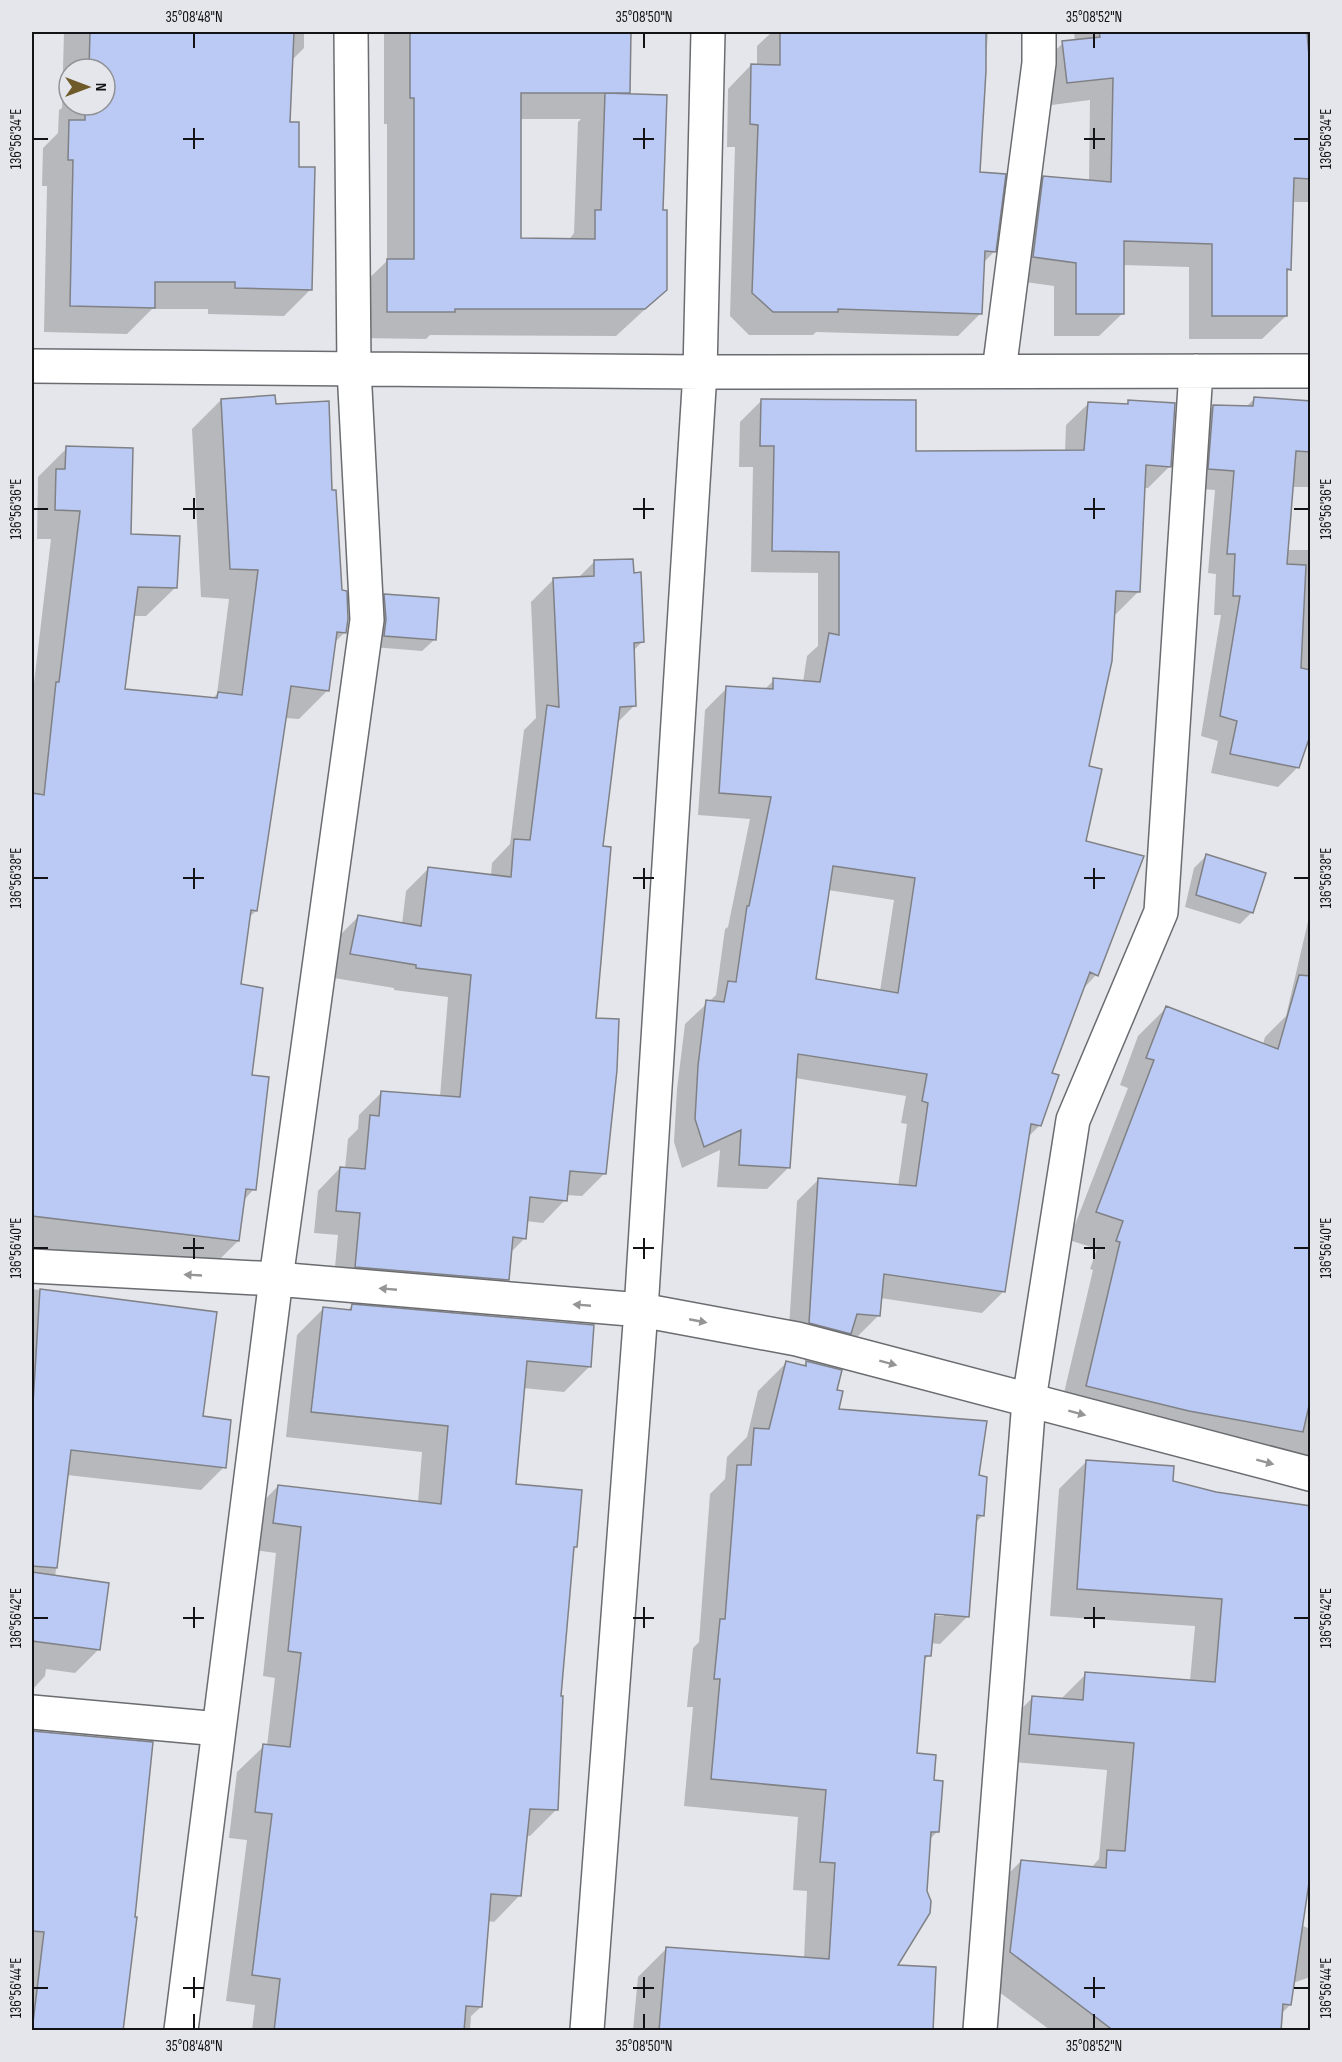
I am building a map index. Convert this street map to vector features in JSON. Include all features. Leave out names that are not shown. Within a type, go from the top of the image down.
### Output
[{"type":"street","points":[[181,2031],[276,1279],[368,620],[354,369],[351,32]]},
{"type":"street","points":[[586,2031],[640,1310],[700,372],[708,32]]},
{"type":"street","points":[[999,371],[1039,63],[1039,32]]},
{"type":"street","points":[[32,366],[700,372],[1311,371]]},
{"type":"street","points":[[980,2031],[1029,1400],[1073,1120],[1161,912],[1196,371]]},
{"type":"street","points":[[32,1266],[276,1279],[640,1310],[797,1339],[1311,1474]]},
{"type":"street","points":[[32,1712],[219,1729]]},
{"type":"building","points":[[90,32],[294,32],[290,122],[299,122],[299,167],[315,167],[312,290],[235,288],[235,282],[155,282],[155,308],[70,306],[73,160],[68,160],[69,120],[85,120],[85,117],[117,117],[117,57],[89,57]]},
{"type":"building","points":[[410,32],[631,32],[630,93],[605,93],[667,95],[663,210],[667,210],[667,290],[645,309],[455,309],[455,312],[387,312],[387,259],[414,259],[414,98],[410,98]],"holes":[[[521,93],[605,93],[601,210],[595,210],[595,239],[521,238]]]},
{"type":"building","points":[[780,32],[986,32],[980,172],[1006,174],[996,252],[985,251],[982,314],[838,309],[838,312],[773,312],[752,293],[758,125],[750,124],[751,64],[780,65]]},
{"type":"building","points":[[1099,32],[1307,32],[1309,56],[1311,56],[1311,179],[1294,178],[1291,270],[1287,269],[1287,316],[1212,316],[1212,244],[1124,241],[1124,314],[1076,314],[1076,263],[1033,257],[1043,176],[1111,182],[1113,78],[1067,83],[1062,41],[1100,37]]},
{"type":"building","points":[[275,395],[276,404],[329,401],[332,490],[336,490],[342,590],[347,591],[348,619],[346,633],[337,632],[329,691],[291,686],[257,911],[251,910],[241,984],[263,988],[252,1075],[269,1077],[256,1190],[246,1189],[239,1241],[32,1216],[32,793],[44,795],[56,682],[59,682],[80,511],[55,510],[56,469],[65,469],[66,446],[133,448],[131,534],[180,536],[177,588],[138,587],[125,689],[217,698],[218,692],[242,695],[258,570],[230,569],[221,399]]},
{"type":"building","points":[[1254,397],[1311,401],[1311,452],[1296,451],[1287,564],[1306,565],[1301,668],[1311,670],[1311,733],[1299,768],[1230,754],[1237,721],[1220,716],[1240,596],[1233,596],[1235,554],[1227,554],[1234,471],[1208,469],[1213,405],[1253,406]]},
{"type":"building","points":[[761,399],[916,400],[916,451],[1084,450],[1088,402],[1128,404],[1128,400],[1175,403],[1171,467],[1146,465],[1140,592],[1116,591],[1112,661],[1089,766],[1102,769],[1086,841],[1144,856],[1098,976],[1090,972],[1052,1073],[1059,1075],[1041,1126],[1031,1124],[1005,1292],[884,1274],[880,1316],[857,1314],[851,1334],[809,1323],[818,1178],[916,1186],[928,1103],[922,1101],[927,1074],[798,1054],[790,1168],[739,1165],[741,1130],[704,1147],[695,1119],[698,1066],[706,1000],[724,1002],[728,981],[736,982],[747,906],[749,906],[771,797],[719,793],[726,686],[773,689],[773,678],[820,682],[829,633],[839,635],[839,552],[772,551],[774,446],[760,446]],"holes":[[[833,866],[915,878],[898,993],[816,979]]]},
{"type":"building","points":[[633,559],[634,573],[641,572],[644,642],[634,643],[636,706],[620,707],[603,846],[611,847],[596,1018],[619,1019],[617,1070],[606,1174],[570,1171],[567,1201],[530,1197],[526,1239],[513,1237],[509,1280],[355,1267],[360,1213],[336,1211],[340,1167],[365,1169],[370,1115],[379,1116],[381,1091],[460,1097],[471,975],[416,968],[416,965],[350,954],[358,915],[421,926],[428,867],[511,877],[514,839],[530,840],[547,705],[559,707],[553,578],[594,576],[594,560]]},
{"type":"building","points":[[384,594],[439,598],[436,640],[384,636],[386,619]]},
{"type":"building","points":[[1206,854],[1266,873],[1253,913],[1196,895]]},
{"type":"building","points":[[1299,975],[1311,976],[1311,1397],[1303,1432],[1189,1411],[1086,1386],[1120,1242],[1116,1241],[1123,1221],[1096,1212],[1154,1060],[1146,1058],[1166,1006],[1278,1049]]},
{"type":"building","points":[[40,1289],[217,1312],[203,1416],[231,1420],[226,1468],[71,1450],[57,1568],[32,1566],[32,1420]]},
{"type":"building","points":[[352,1304],[594,1325],[591,1367],[527,1361],[516,1484],[582,1490],[577,1547],[574,1547],[561,1696],[563,1696],[558,1810],[530,1809],[521,1896],[491,1894],[482,2007],[466,2006],[464,2031],[274,2031],[280,1979],[252,1975],[272,1814],[255,1812],[263,1744],[290,1747],[301,1653],[288,1651],[301,1527],[273,1523],[278,1485],[441,1504],[448,1426],[311,1412],[323,1307],[351,1310]]},
{"type":"building","points":[[786,1361],[806,1366],[806,1361],[842,1370],[837,1390],[843,1391],[839,1409],[987,1421],[979,1475],[987,1477],[984,1516],[977,1515],[969,1617],[935,1614],[931,1656],[925,1656],[917,1753],[936,1755],[934,1780],[943,1781],[939,1832],[931,1832],[927,1891],[931,1901],[930,1913],[898,1965],[936,1967],[933,2031],[659,2031],[666,1947],[829,1959],[835,1863],[820,1862],[826,1790],[711,1779],[720,1679],[714,1679],[720,1619],[725,1619],[737,1465],[751,1465],[754,1428],[769,1429]]},
{"type":"building","points":[[1086,1460],[1174,1466],[1173,1481],[1216,1492],[1311,1506],[1311,1869],[1291,2005],[1283,2004],[1281,2031],[1114,2031],[1010,1952],[1021,1860],[1106,1868],[1107,1850],[1125,1851],[1134,1743],[1029,1734],[1032,1696],[1083,1700],[1085,1672],[1215,1682],[1222,1599],[1077,1589]]},
{"type":"building","points":[[32,1572],[109,1583],[100,1650],[32,1641]]},
{"type":"building","points":[[32,1731],[153,1742],[135,1917],[137,1917],[123,2031],[32,2031],[44,1932],[32,1931]]}]
